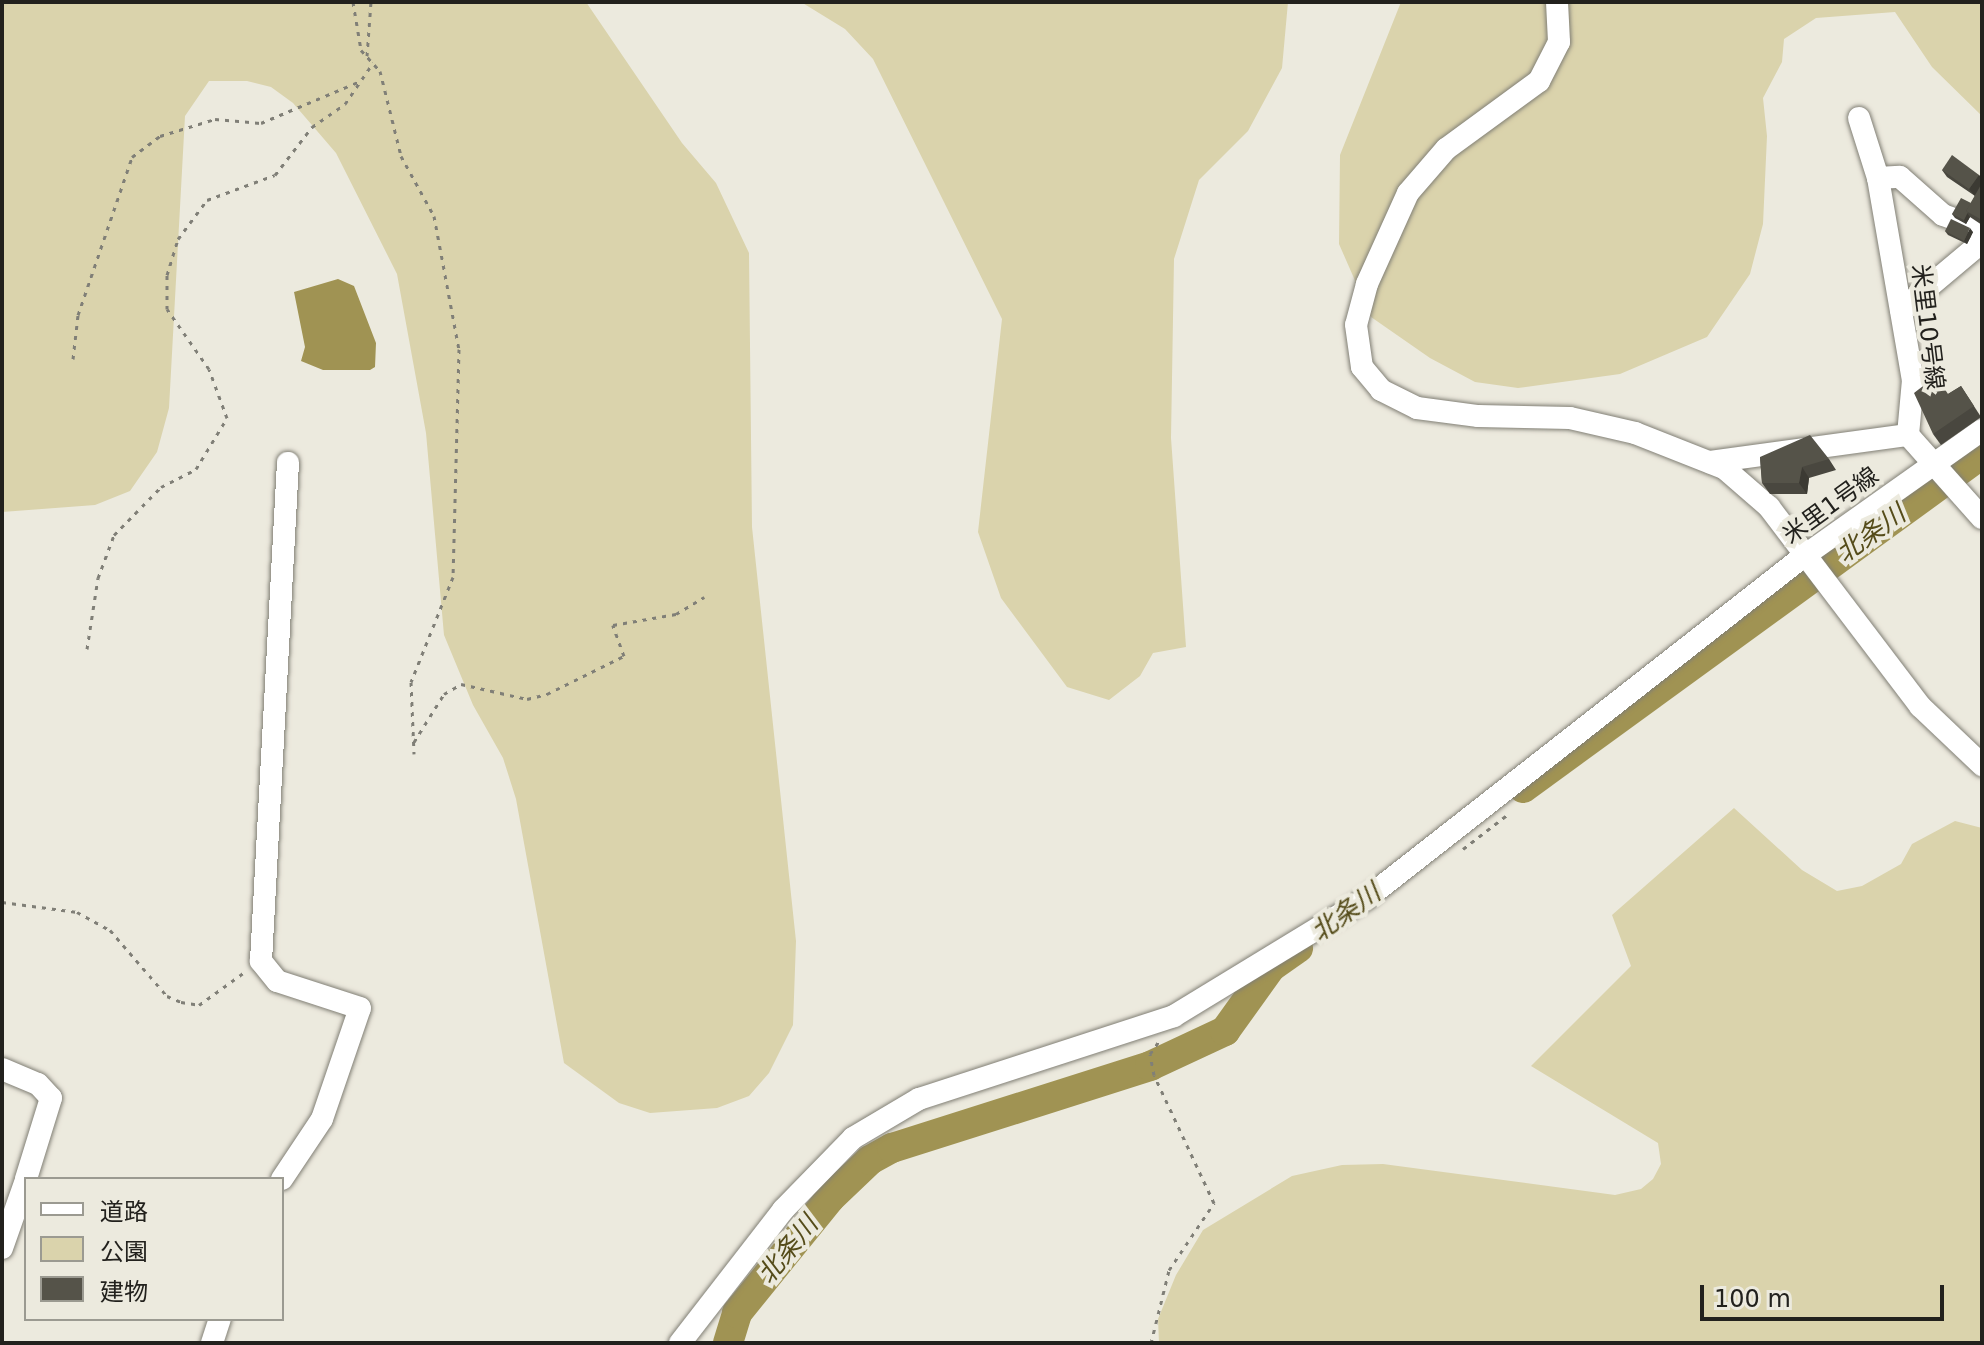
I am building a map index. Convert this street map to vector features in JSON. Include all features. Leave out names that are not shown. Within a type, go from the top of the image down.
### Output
[{"type":"street","points":[[1557,2],[1559,42],[1539,81],[1446,149],[1408,193],[1356,325],[1362,367],[1381,390],[1417,408],[1478,416],[1570,418],[1635,433],[1724,468],[1769,507],[1920,706],[1982,765]]},
{"type":"street","name":"米里10号線","points":[[1859,118],[1878,178],[1913,380],[1908,435]]},
{"type":"street","points":[[1878,178],[1900,177],[1943,215],[1982,229]]},
{"type":"street","points":[[1901,310],[1982,242]]},
{"type":"street","name":"米里1号線","points":[[680,1343],[783,1210],[853,1138],[919,1099],[1174,1016],[1367,898],[1715,630],[1804,556],[1982,430]]},
{"type":"street","points":[[1710,462],[1908,435],[1932,466],[1982,518]]},
{"type":"street","points":[[283,1177],[322,1119],[360,1008],[277,981],[261,961],[288,463]]},
{"type":"street","points":[[2,1069],[38,1084],[51,1098],[27,1177]]},
{"type":"street","points":[[2,1248],[24,1186]]},
{"type":"street","points":[[212,1343],[219,1321]]},
{"type":"path","points":[[353,2],[361,50],[380,71],[401,156],[434,216],[459,349],[453,577],[411,682],[414,754]]},
{"type":"path","points":[[367,56],[371,2]]},
{"type":"path","points":[[87,649],[98,578],[114,535],[161,487],[196,469],[227,418],[209,369],[167,309],[167,275],[178,239],[207,200],[275,175],[312,127],[345,104],[373,63]]},
{"type":"path","points":[[73,359],[78,315],[132,157],[160,136],[215,119],[261,123],[360,81]]},
{"type":"path","points":[[414,742],[444,694],[461,684],[527,699],[547,694],[624,656],[613,625],[676,614],[704,597]]},
{"type":"path","points":[[1459,852],[1507,815]]},
{"type":"path","points":[[2,902],[77,912],[110,930],[167,996],[181,1002],[199,1005],[261,961]]},
{"type":"path","points":[[1151,1343],[1169,1270],[1214,1203],[1154,1075],[1150,1054],[1159,1041],[1170,1036]]},
{"type":"green space","points":[[2,2],[586,2],[682,143],[716,183],[749,253],[752,527],[796,941],[793,1025],[769,1073],[749,1096],[717,1108],[650,1113],[619,1103],[564,1063],[516,799],[503,758],[473,705],[444,635],[426,433],[397,274],[336,153],[293,103],[271,87],[247,81],[209,81],[185,116],[169,408],[157,452],[130,491],[95,505],[2,512]]},
{"type":"green space","points":[[801,2],[1288,2],[1282,68],[1248,131],[1199,180],[1174,259],[1171,438],[1186,647],[1153,653],[1140,676],[1109,700],[1067,687],[1001,598],[978,532],[1002,319],[873,59],[845,29]]},
{"type":"green space","points":[[1401,2],[1982,2],[1982,116],[1932,67],[1895,12],[1816,18],[1784,39],[1782,62],[1763,98],[1767,136],[1763,224],[1750,274],[1707,337],[1620,374],[1518,388],[1475,382],[1430,358],[1371,317],[1339,244],[1340,155]]},
{"type":"green space","points":[[1734,808],[1802,870],[1837,891],[1862,886],[1901,864],[1912,844],[1955,821],[1982,828],[1982,1343],[1159,1343],[1158,1319],[1176,1275],[1203,1230],[1292,1176],[1342,1165],[1383,1164],[1615,1195],[1641,1189],[1653,1179],[1661,1164],[1658,1143],[1531,1066],[1631,966],[1612,915]]},
{"type":"shaded area","points":[[338,279],[354,286],[376,343],[375,367],[370,370],[323,370],[301,361],[305,347],[294,292]]},
{"type":"building","points":[[1952,155],[1979,175],[1969,189],[1942,170]]},
{"type":"building","points":[[1982,183],[1982,220],[1966,211]]},
{"type":"building","points":[[1961,198],[1971,203],[1964,220],[1952,214]]},
{"type":"building","points":[[1951,219],[1970,228],[1964,241],[1945,231]]},
{"type":"building","points":[[1936,376],[1948,394],[1961,386],[1974,406],[1933,434],[1914,393]]},
{"type":"building","points":[[1810,435],[1829,459],[1802,467],[1799,483],[1762,483],[1760,457]]},
{"type":"waterway","name":"北条川","points":[[1523,788],[1982,454]]},
{"type":"waterway","name":"北条川","points":[[728,1343],[737,1313],[830,1198],[870,1160],[892,1148],[1150,1066],[1225,1031],[1271,967],[1298,948]]}]
